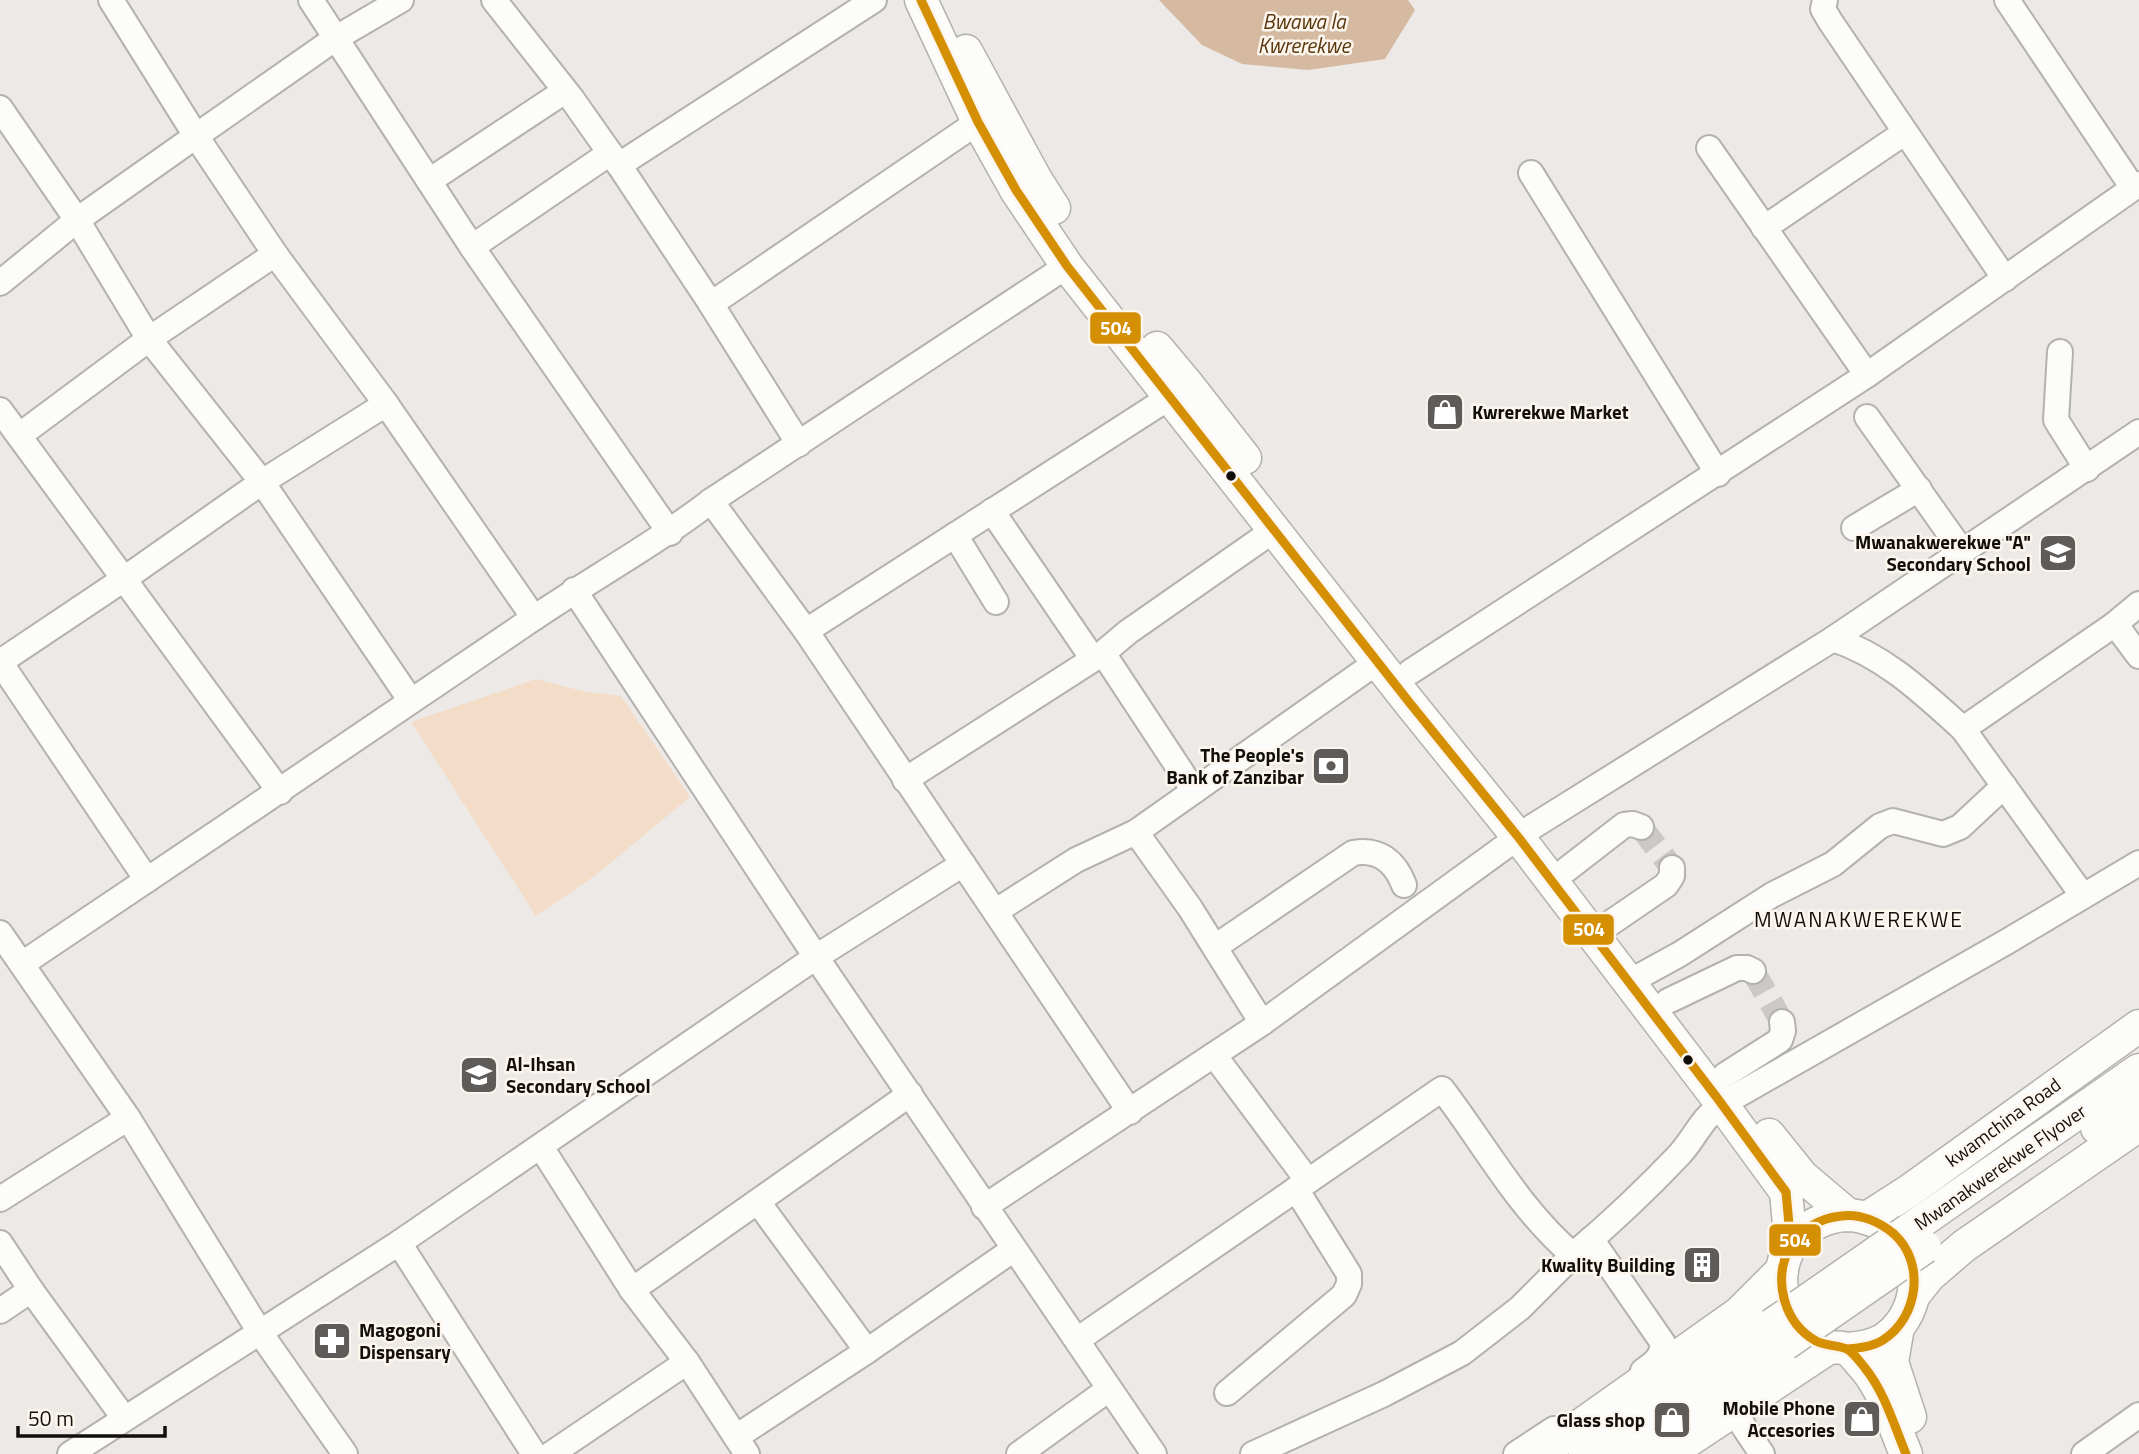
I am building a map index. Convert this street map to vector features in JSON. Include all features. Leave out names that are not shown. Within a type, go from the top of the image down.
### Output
[{"type":"main road","points":[[921,0],[978,122],[1016,190],[1067,266],[1377,662],[1526,832],[1566,870],[1609,924],[1637,976],[1668,1001],[1729,1091],[1786,1192],[1786,1258],[1782,1295],[1791,1318],[1808,1336],[1839,1348],[1867,1370],[1882,1396],[1906,1454]]},
{"type":"main road","points":[[941,0],[1035,178],[1120,306],[1188,385],[1410,672],[1526,832],[1729,1091],[1755,1118],[1802,1176],[1857,1216],[1885,1226],[1910,1256],[1915,1275],[1914,1295],[1908,1312],[1898,1327],[1884,1339],[1875,1343],[1839,1348],[1668,1454]]},
{"type":"main road","name":"kwamchina Road","points":[[1857,1216],[1909,1191],[2139,1026]]},
{"type":"main road","name":"Mwanakwerekwe Flyover","points":[[1626,1454],[1779,1335],[1917,1239],[2139,1070]]},
{"type":"main road","name":"Mwanakwerekwe Flyover","points":[[1917,1239],[2139,1099]]},
{"type":"main road","points":[[1914,1295],[1929,1276],[1964,1246],[2139,1125]]},
{"type":"main road","points":[[1540,1454],[1739,1313],[1786,1258],[1802,1233],[1815,1223],[1831,1217],[1857,1216]]},
{"type":"main road","points":[[1898,1327],[1892,1362],[1900,1393],[1924,1454]]},
{"type":"main road","name":"Mwanakwerekwe Flyover","points":[[1585,1454],[1779,1335]]},
{"type":"street","points":[[111,0],[196,136],[275,254],[386,404],[534,618]]},
{"type":"street","points":[[311,0],[472,247],[670,533]]},
{"type":"street","points":[[0,283],[77,220],[196,136],[336,38],[401,0]]},
{"type":"street","points":[[494,0],[614,159],[711,304],[799,444]]},
{"type":"street","points":[[472,247],[874,0]]},
{"type":"street","points":[[1825,0],[1823,9],[1829,21],[2005,279]]},
{"type":"street","points":[[1410,672],[1867,375],[2136,186],[2007,0]]},
{"type":"street","points":[[429,181],[565,91]]},
{"type":"street","points":[[0,108],[77,220],[149,339],[261,482],[411,702]]},
{"type":"street","points":[[711,304],[978,122]]},
{"type":"street","points":[[1764,228],[1905,132]]},
{"type":"street","points":[[1709,148],[1867,375]]},
{"type":"street","points":[[1531,173],[1718,474]]},
{"type":"street","points":[[20,435],[149,339],[275,254]]},
{"type":"street","points":[[22,964],[280,792],[574,590],[670,533],[711,501],[1067,266]]},
{"type":"street","points":[[2060,352],[2056,420],[2087,469]]},
{"type":"street","points":[[806,631],[1170,397]]},
{"type":"street","points":[[148,880],[0,662],[261,482],[386,404]]},
{"type":"street","points":[[0,410],[280,792]]},
{"type":"street","points":[[1867,417],[1962,551]]},
{"type":"street","points":[[984,1207],[1262,1023],[1526,832],[1833,639],[2139,432]]},
{"type":"street","points":[[1854,528],[1919,489]]},
{"type":"street","points":[[711,501],[806,631],[1130,1112]]},
{"type":"street","points":[[992,511],[1194,791]]},
{"type":"street","points":[[905,779],[1098,656],[1274,530]]},
{"type":"street","points":[[955,535],[996,602]]},
{"type":"street","points":[[574,590],[816,957],[1154,1454]]},
{"type":"street","points":[[1963,729],[2115,624],[2139,604]]},
{"type":"street","points":[[2115,624],[2139,656]]},
{"type":"street","points":[[1833,639],[1859,647],[1909,682],[1963,729],[2083,896]]},
{"type":"street","points":[[996,911],[1076,860],[1136,832],[1377,662]]},
{"type":"street","points":[[1637,976],[1680,954],[1772,895],[1833,864],[1880,826],[1893,821],[1943,834],[1960,827],[2004,786]]},
{"type":"street","points":[[1566,870],[1624,825],[1641,827]]},
{"type":"street","points":[[1136,832],[1262,1023]]},
{"type":"street","points":[[1214,947],[1353,853],[1367,850],[1387,858],[1404,885]]},
{"type":"street","points":[[1729,1091],[2139,863]]},
{"type":"street","points":[[70,1454],[261,1334],[399,1243],[816,957],[963,864]]},
{"type":"street","points":[[1609,924],[1666,884],[1672,876],[1672,869]]},
{"type":"street","points":[[0,933],[128,1118],[261,1334],[345,1454]]},
{"type":"street","points":[[1668,1001],[1737,968],[1752,971]]},
{"type":"street","points":[[1253,1454],[1384,1394],[1462,1353],[1520,1308],[1582,1247],[1637,1200],[1688,1144],[1709,1113],[1780,1040],[1782,1022]]},
{"type":"street","points":[[1214,1055],[1302,1185],[1349,1274],[1349,1284],[1344,1294],[1227,1393]]},
{"type":"street","points":[[1077,1340],[1442,1089],[1506,1182],[1555,1240],[1582,1247],[1663,1343],[1662,1352],[1656,1362],[1516,1454]]},
{"type":"street","points":[[632,1290],[910,1094]]},
{"type":"street","points":[[0,1199],[128,1118]]},
{"type":"street","points":[[541,1147],[632,1290],[687,1362],[741,1445],[867,1351],[1014,1249]]},
{"type":"street","points":[[758,1202],[867,1351]]},
{"type":"street","points":[[0,1243],[124,1418]]},
{"type":"street","points":[[399,1243],[534,1454]]},
{"type":"street","points":[[0,1311],[31,1290]]},
{"type":"street","points":[[551,1454],[687,1362]]},
{"type":"street","points":[[1019,1454],[1109,1389]]},
{"type":"street","points":[[1734,1412],[1762,1454]]},
{"type":"street","points":[[2084,1454],[2139,1415]]},
{"type":"shaded area","points":[[536,679],[582,691],[621,696],[690,797],[596,875],[536,916],[411,722]]},
{"type":"water","name":"Bwawa la Kwrerekwe","points":[[1159,0],[1408,0],[1415,10],[1385,59],[1308,70],[1242,64],[1202,45]]},
{"type":"tunnel","points":[[1641,827],[1672,868]]},
{"type":"tunnel","points":[[1753,971],[1782,1022]]},
{"type":"transit line","name":"504","points":[[921,0],[978,122],[1016,190],[1067,266],[1519,838],[1718,1099],[1786,1192],[1791,1246]]},
{"type":"transit line","name":"504","points":[[1847,1349],[1874,1344],[1895,1330],[1904,1318],[1914,1290],[1911,1260],[1894,1234],[1869,1219],[1848,1215],[1818,1222],[1793,1242],[1784,1261],[1784,1300],[1796,1324],[1805,1333],[1820,1343],[1847,1349],[1865,1368],[1884,1399],[1906,1454]]},
{"type":"place","name":"Kwrerekwe Market","points":[[1445,412]]},
{"type":"place","name":"Mwanakwerekwe \"A\" Secondary School","points":[[2058,553]]},
{"type":"place","name":"The People's Bank of Zanzibar","points":[[1331,766]]},
{"type":"place","name":"Al-Ihsan Secondary School","points":[[479,1075]]},
{"type":"place","name":"Kwality Building","points":[[1702,1265]]},
{"type":"place","name":"Magogoni Dispensary","points":[[332,1341]]},
{"type":"place","name":"Mobile Phone Accesories","points":[[1862,1419]]},
{"type":"place","name":"Glass shop","points":[[1672,1420]]},
{"type":"district","name":"MWANAKWEREKWE","points":[[1859,920]]}]
